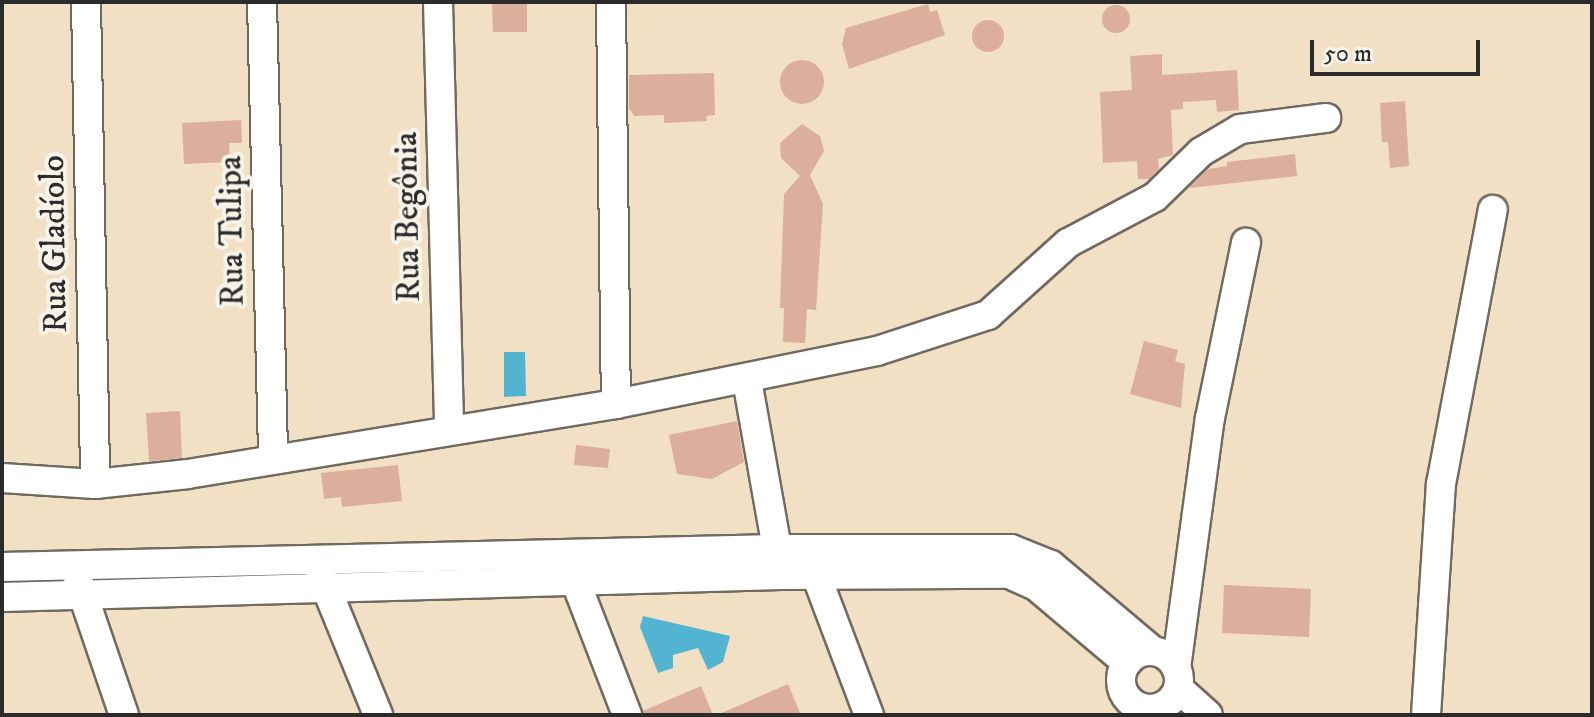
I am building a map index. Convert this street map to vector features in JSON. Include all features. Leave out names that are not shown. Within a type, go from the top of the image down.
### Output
[{"type":"street","name":"Rua Gladíolo","points":[[86,2],[95,484]]},
{"type":"street","name":"Rua Tulipa","points":[[262,2],[273,459]]},
{"type":"street","name":"Rua Begônia","points":[[438,2],[449,430]]},
{"type":"street","points":[[611,2],[616,404]]},
{"type":"street","points":[[2,478],[95,484],[273,459],[616,404],[747,380],[877,351],[988,315],[1035,268],[1068,243],[1155,197],[1201,152],[1240,129],[1326,118]]},
{"type":"street","points":[[1426,715],[1441,484],[1493,210]]},
{"type":"street","points":[[1127,663],[1123,692],[1149,711],[1177,678],[1210,418],[1246,243]]},
{"type":"street","points":[[747,380],[779,562]]},
{"type":"street","points":[[2,567],[567,554],[810,562],[1022,550],[1051,565],[1153,651],[1208,715]]},
{"type":"street","points":[[567,554],[574,582],[627,715]]},
{"type":"street","points":[[314,558],[378,715]]},
{"type":"street","points":[[2,597],[328,591],[574,582],[779,562]]},
{"type":"street","points":[[810,562],[1016,575],[1036,586],[1127,663]]},
{"type":"street","points":[[810,562],[869,715]]},
{"type":"street","points":[[76,566],[80,595],[124,715]]},
{"type":"street","points":[[1127,663],[1153,651]]},
{"type":"water","points":[[504,352],[525,352],[526,396],[504,397]]},
{"type":"water","points":[[643,616],[730,636],[723,662],[708,670],[698,648],[673,655],[673,668],[658,673],[640,627]]},
{"type":"building","points":[[492,2],[527,2],[527,32],[493,32]]},
{"type":"building","points":[[928,4],[930,12],[937,10],[945,35],[849,69],[842,44],[846,28]]},
{"type":"building","points":[[1116,5],[1126,9],[1130,19],[1126,29],[1116,33],[1106,29],[1102,19],[1106,9]]},
{"type":"building","points":[[988,20],[1000,24],[1004,36],[1000,48],[988,52],[976,48],[972,36],[976,24]]},
{"type":"building","points":[[1162,54],[1162,75],[1237,70],[1239,110],[1217,112],[1216,100],[1183,102],[1183,109],[1171,110],[1173,155],[1158,159],[1159,169],[1149,179],[1138,179],[1137,161],[1103,163],[1100,92],[1132,90],[1130,56]]},
{"type":"building","points":[[802,60],[817,67],[824,82],[817,97],[802,104],[787,97],[780,82],[787,67]]},
{"type":"building","points":[[714,73],[715,115],[706,116],[707,121],[664,123],[664,115],[634,116],[629,108],[629,75]]},
{"type":"building","points":[[1405,101],[1409,166],[1390,168],[1388,142],[1382,142],[1380,103]]},
{"type":"building","points":[[241,120],[242,143],[229,143],[230,162],[184,164],[182,123]]},
{"type":"building","points":[[802,124],[820,136],[824,151],[810,175],[823,204],[816,310],[807,309],[805,343],[783,342],[784,308],[780,308],[784,194],[800,176],[781,158],[780,143]]},
{"type":"building","points":[[1295,154],[1297,176],[1189,188],[1208,169],[1227,166],[1227,162]]},
{"type":"building","points":[[1144,341],[1178,350],[1175,361],[1185,364],[1181,408],[1130,394]]},
{"type":"building","points":[[180,411],[182,458],[149,461],[146,413]]},
{"type":"building","points":[[737,421],[744,462],[712,479],[677,474],[669,435]]},
{"type":"building","points":[[576,445],[610,449],[608,468],[574,465]]},
{"type":"building","points":[[398,465],[402,501],[342,507],[341,497],[324,499],[321,473]]},
{"type":"building","points":[[1224,585],[1311,589],[1309,637],[1222,633]]},
{"type":"building","points":[[788,684],[801,715],[717,715]]},
{"type":"building","points":[[701,686],[713,715],[644,715],[643,711]]}]
